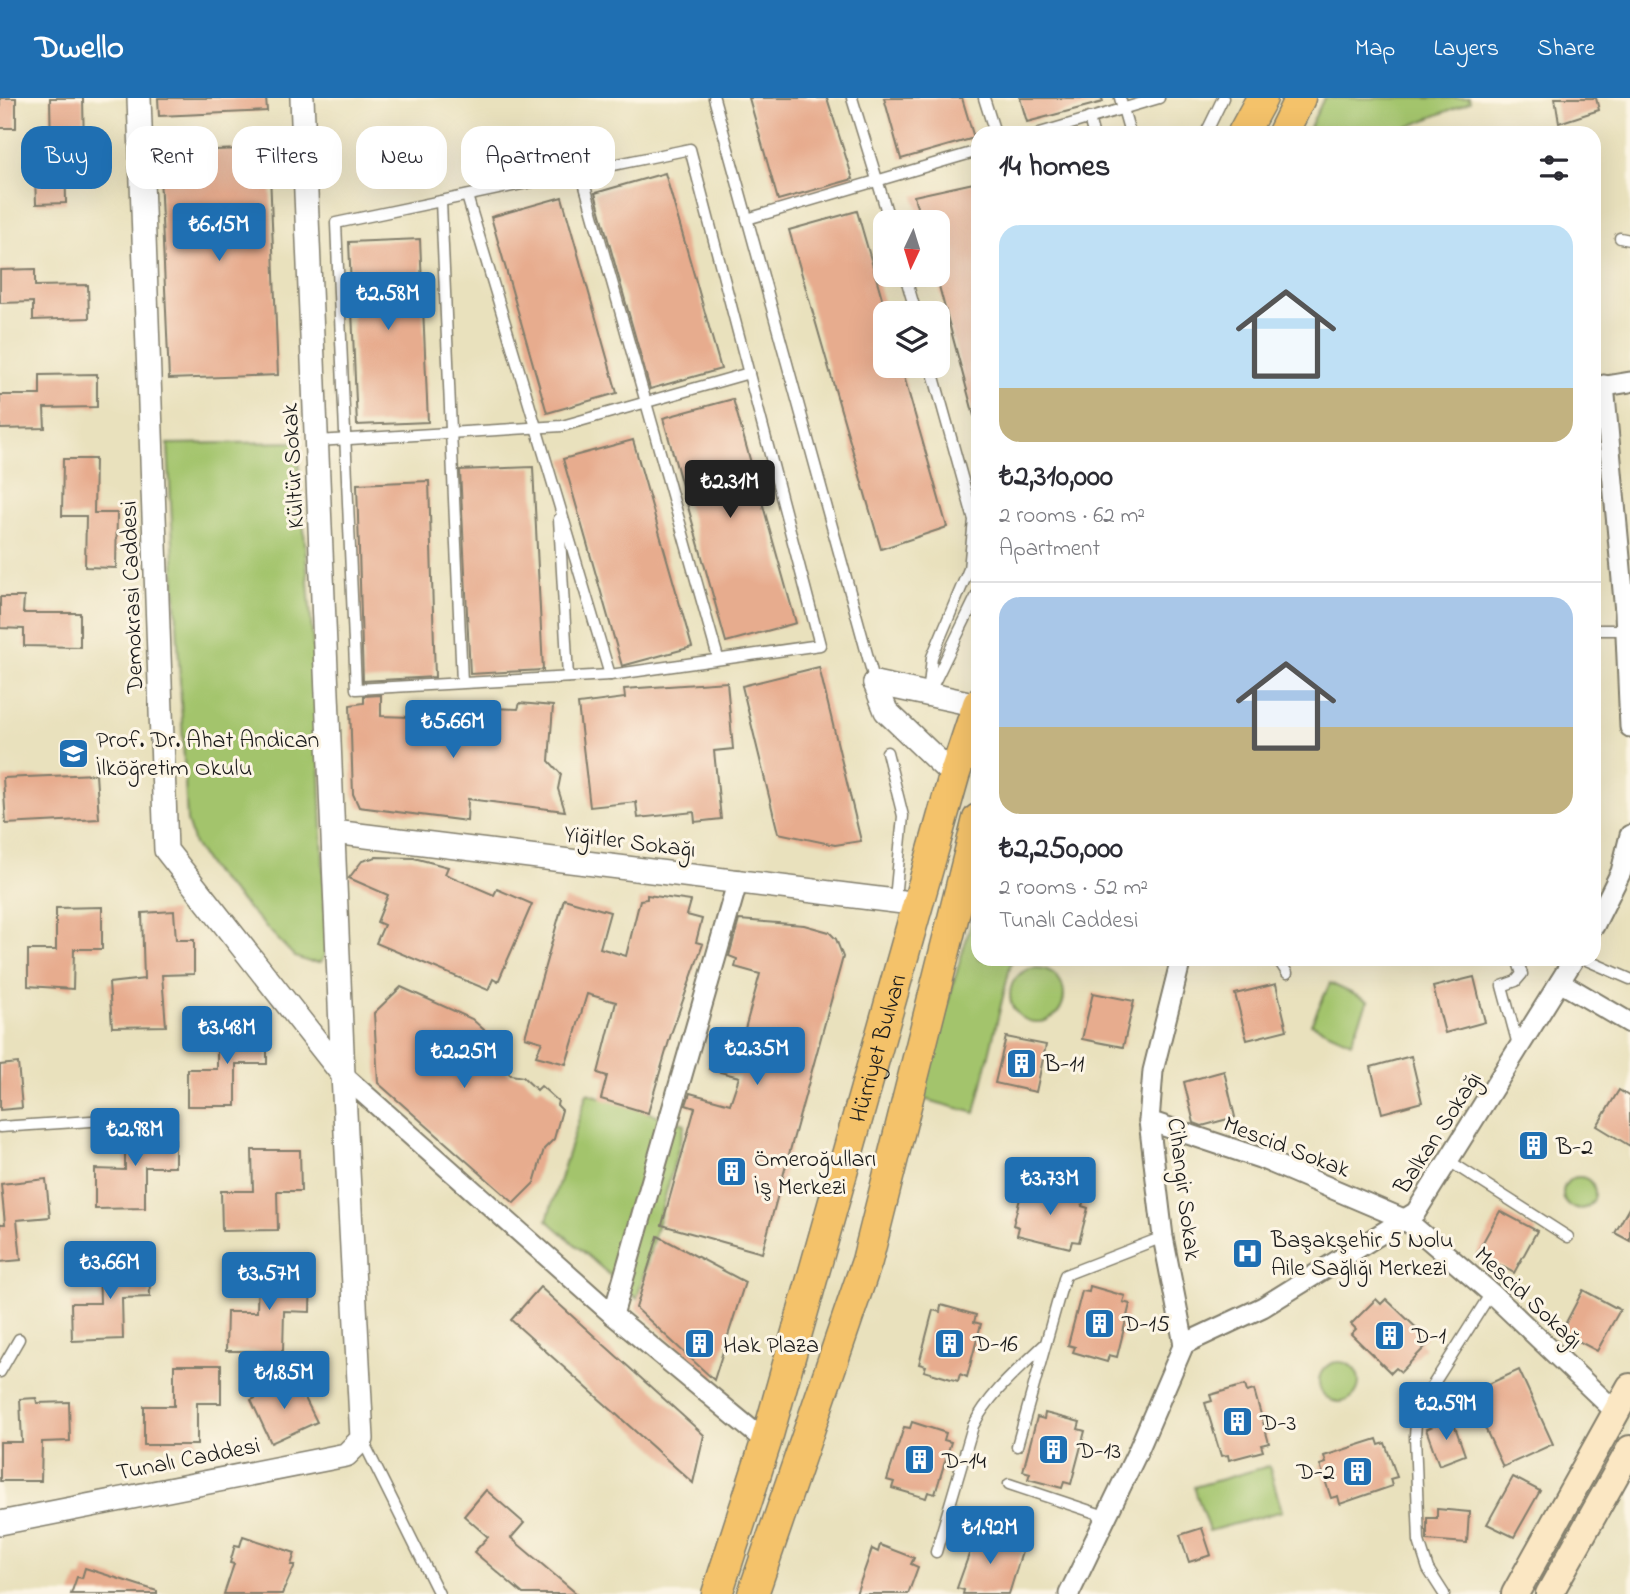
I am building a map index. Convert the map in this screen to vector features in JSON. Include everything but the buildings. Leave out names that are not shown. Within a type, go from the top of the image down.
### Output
[{"type":"main road","points":[[1286,126],[1300,98]]},
{"type":"main road","name":"Hürriyet Bulvarı","points":[[717,1594],[766,1442],[816,1270],[907,902],[971,726]]},
{"type":"main road","name":"Hürriyet Bulvarı","points":[[753,1594],[832,1359],[853,1305],[971,846]]},
{"type":"main road","points":[[834,1204],[835,1223],[843,1237],[857,1238],[876,1219]]},
{"type":"main road","points":[[816,1270],[837,1265],[848,1271],[854,1285],[853,1305]]},
{"type":"main road","points":[[1515,1594],[1630,1387]]},
{"type":"main road","points":[[1549,1594],[1630,1449]]},
{"type":"street","name":"Demokrasi Caddesi","points":[[139,98],[166,850],[343,1075]]},
{"type":"street","name":"Kültür Sokak","points":[[302,98],[334,832]]},
{"type":"street","points":[[1601,387],[1630,382]]},
{"type":"street","points":[[1601,402],[1626,590],[1630,727]]},
{"type":"street","points":[[875,683],[971,704]]},
{"type":"street","points":[[875,683],[886,712],[954,776]]},
{"type":"street","points":[[334,832],[343,1075],[362,1439]]},
{"type":"street","name":"Yiğitler Sokağı","points":[[334,832],[907,902]]},
{"type":"street","points":[[1601,912],[1621,872],[1630,835]]},
{"type":"street","points":[[614,1315],[738,880]]},
{"type":"street","name":"Cihangir Sokak","points":[[1179,966],[1153,1071],[1149,1121],[1163,1237],[1184,1344]]},
{"type":"street","name":"Balkan Sokağı","points":[[1184,1344],[1264,1307],[1416,1212],[1570,966]]},
{"type":"street","points":[[1560,982],[1630,1023]]},
{"type":"street","points":[[343,1075],[614,1315],[766,1442]]},
{"type":"street","name":"Mescid Sokak","points":[[1149,1121],[1260,1158],[1406,1220]]},
{"type":"street","name":"Mescid Sokağı","points":[[1406,1220],[1492,1293],[1616,1412]]},
{"type":"street","points":[[1069,1594],[1184,1344]]},
{"type":"street","name":"Tunalı Caddesi","points":[[0,1523],[346,1455],[362,1439]]},
{"type":"lane","points":[[714,98],[875,683]]},
{"type":"lane","points":[[852,98],[886,210]]},
{"type":"lane","points":[[984,98],[993,126]]},
{"type":"lane","points":[[1063,126],[1089,118],[1121,103],[1159,98]]},
{"type":"lane","points":[[1209,126],[1223,98]]},
{"type":"lane","points":[[1121,103],[1128,126]]},
{"type":"lane","points":[[1089,118],[1091,126]]},
{"type":"lane","points":[[500,189],[336,223],[356,689],[610,675],[820,645],[690,149],[615,165]]},
{"type":"lane","points":[[747,219],[971,153]]},
{"type":"lane","points":[[586,189],[718,658]]},
{"type":"lane","points":[[467,196],[610,675]]},
{"type":"lane","points":[[441,201],[462,682]]},
{"type":"lane","points":[[317,441],[537,430],[562,426],[749,373]]},
{"type":"lane","points":[[933,378],[971,510]]},
{"type":"lane","points":[[558,501],[568,677]]},
{"type":"lane","points":[[928,696],[932,657],[969,569],[971,549]]},
{"type":"lane","points":[[928,696],[971,607]]},
{"type":"lane","points":[[1601,630],[1626,630]]},
{"type":"lane","points":[[887,752],[903,816],[907,902]]},
{"type":"lane","points":[[1282,966],[1287,974]]},
{"type":"lane","points":[[1519,966],[1522,974],[1516,981],[1502,986],[1519,1050]]},
{"type":"lane","points":[[1600,966],[1630,979]]},
{"type":"lane","points":[[0,1127],[106,1120]]},
{"type":"lane","points":[[1449,1161],[1567,1237]]},
{"type":"lane","points":[[1017,1446],[1065,1275],[1163,1237]]},
{"type":"lane","points":[[1444,1594],[1428,1569],[1419,1541],[1415,1449],[1417,1410],[1492,1293]]},
{"type":"lane","points":[[0,1372],[19,1339]]},
{"type":"lane","points":[[936,1552],[973,1426],[981,1410],[996,1390],[1044,1345]]},
{"type":"lane","points":[[362,1439],[439,1594]]},
{"type":"lane","points":[[1009,1485],[1105,1516]]},
{"type":"green space","points":[[1324,98],[1469,98],[1470,102],[1410,126],[1310,126]]},
{"type":"green space","points":[[297,442],[318,708],[326,952],[321,962],[309,962],[295,957],[212,871],[194,844],[187,821],[168,444]]},
{"type":"green space","points":[[971,923],[971,966],[1010,966],[975,1113],[920,1098]]},
{"type":"green space","points":[[1037,968],[1056,976],[1064,995],[1056,1014],[1037,1022],[1018,1014],[1010,995],[1018,976]]},
{"type":"green space","points":[[1330,983],[1368,1001],[1351,1042],[1311,1024]]},
{"type":"green space","points":[[587,1093],[685,1124],[637,1299],[547,1220]]},
{"type":"green space","points":[[1579,1177],[1591,1181],[1595,1193],[1591,1205],[1579,1209],[1567,1205],[1563,1193],[1567,1181]]},
{"type":"green space","points":[[1339,1362],[1353,1368],[1359,1382],[1353,1396],[1339,1402],[1325,1396],[1319,1382],[1325,1368]]},
{"type":"green space","points":[[1269,1466],[1282,1511],[1209,1531],[1194,1487]]},
{"type":"place","name":"Prof. Dr. Ahat Andican İlköğretim Okulu","points":[[73,753]]},
{"type":"place","name":"B-11","points":[[1021,1063]]},
{"type":"place","name":"B-2","points":[[1533,1146]]},
{"type":"place","name":"Ömeroğulları İş Merkezi","points":[[731,1172]]},
{"type":"place","name":"Başakşehir 5 Nolu Aile Sağlığı Merkezi","points":[[1248,1253]]},
{"type":"place","name":"D-15","points":[[1099,1323]]},
{"type":"place","name":"D-1","points":[[1389,1335]]},
{"type":"place","name":"D-16","points":[[950,1343]]},
{"type":"place","name":"Hak Plaza","points":[[700,1344]]},
{"type":"place","name":"D-3","points":[[1237,1422]]},
{"type":"place","name":"D-13","points":[[1054,1450]]},
{"type":"place","name":"D-14","points":[[919,1460]]},
{"type":"place","name":"D-2","points":[[1358,1471]]}]
